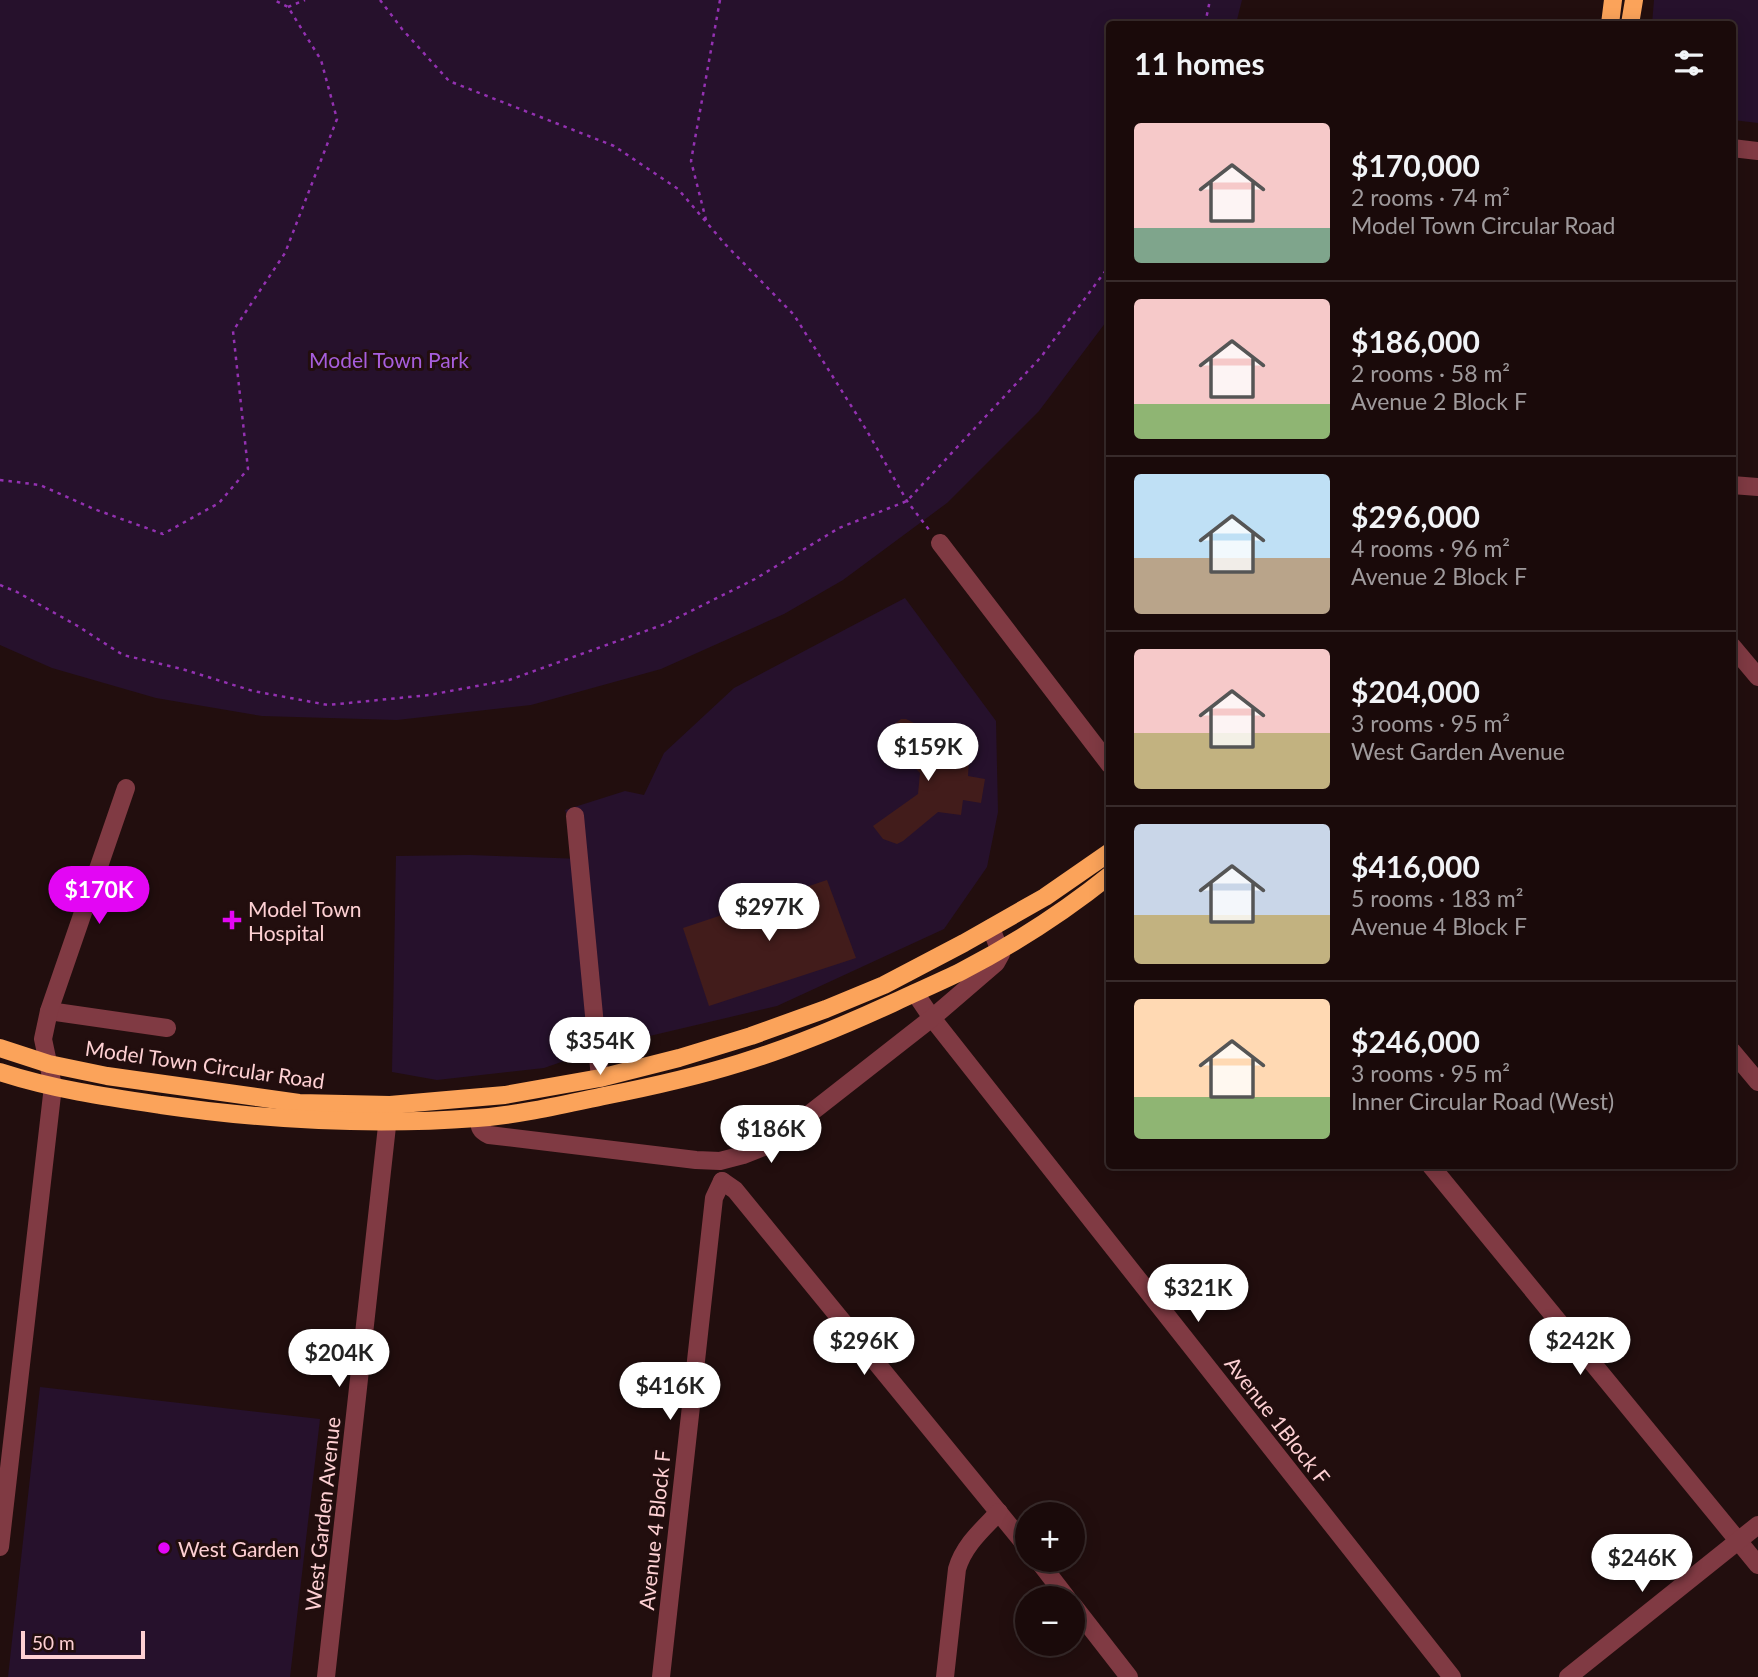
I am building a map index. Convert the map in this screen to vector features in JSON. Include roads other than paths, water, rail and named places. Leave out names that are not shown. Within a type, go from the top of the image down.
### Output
[{"type":"main road","points":[[1610,21],[1613,0]]},
{"type":"main road","points":[[1630,21],[1634,0]]},
{"type":"main road","name":"Model Town Circular Road","points":[[0,1072],[110,1098],[292,1120],[389,1114],[600,1078],[751,1036],[884,985],[1045,897],[1106,855]]},
{"type":"main road","name":"Model Town Circular Road","points":[[0,1048],[49,1064],[120,1079],[389,1114],[479,1118],[584,1100],[682,1079],[743,1063],[830,1032],[963,970],[1033,930],[1106,878]]},
{"type":"street","points":[[1736,148],[1758,150]]},
{"type":"street","points":[[1736,485],[1758,487]]},
{"type":"street","points":[[940,543],[1106,760]]},
{"type":"street","points":[[1736,651],[1758,677]]},
{"type":"street","points":[[0,1547],[53,1086],[43,1039],[50,1011],[126,788]]},
{"type":"street","points":[[575,816],[600,1078]]},
{"type":"street","points":[[479,1118],[479,1127],[489,1135],[696,1160],[720,1161],[743,1155],[771,1144],[932,1018],[996,963],[1000,958],[1000,949],[991,928]]},
{"type":"street","name":"Avenue 1Block F","points":[[915,993],[1452,1677]]},
{"type":"street","points":[[50,1011],[167,1028]]},
{"type":"street","points":[[1736,1056],[1758,1082]]},
{"type":"street","name":"West Garden Avenue","points":[[327,1677],[389,1114]]},
{"type":"street","points":[[720,1161],[723,1181],[735,1190],[1015,1532]]},
{"type":"street","points":[[1433,1169],[1758,1565]]},
{"type":"street","name":"Avenue 4 Block F","points":[[661,1677],[714,1198],[723,1181]]},
{"type":"street","points":[[945,1677],[960,1558],[967,1546],[999,1512]]},
{"type":"street","points":[[1568,1677],[1758,1525]]},
{"type":"street","points":[[1047,1572],[1058,1586]]},
{"type":"street","points":[[1085,1620],[1129,1677]]},
{"type":"place","name":"Model Town Hospital","points":[[232,920]]},
{"type":"place","name":"West Garden","points":[[164,1548]]},
{"type":"park label","name":"Model Town Park","points":[[389,359]]}]
